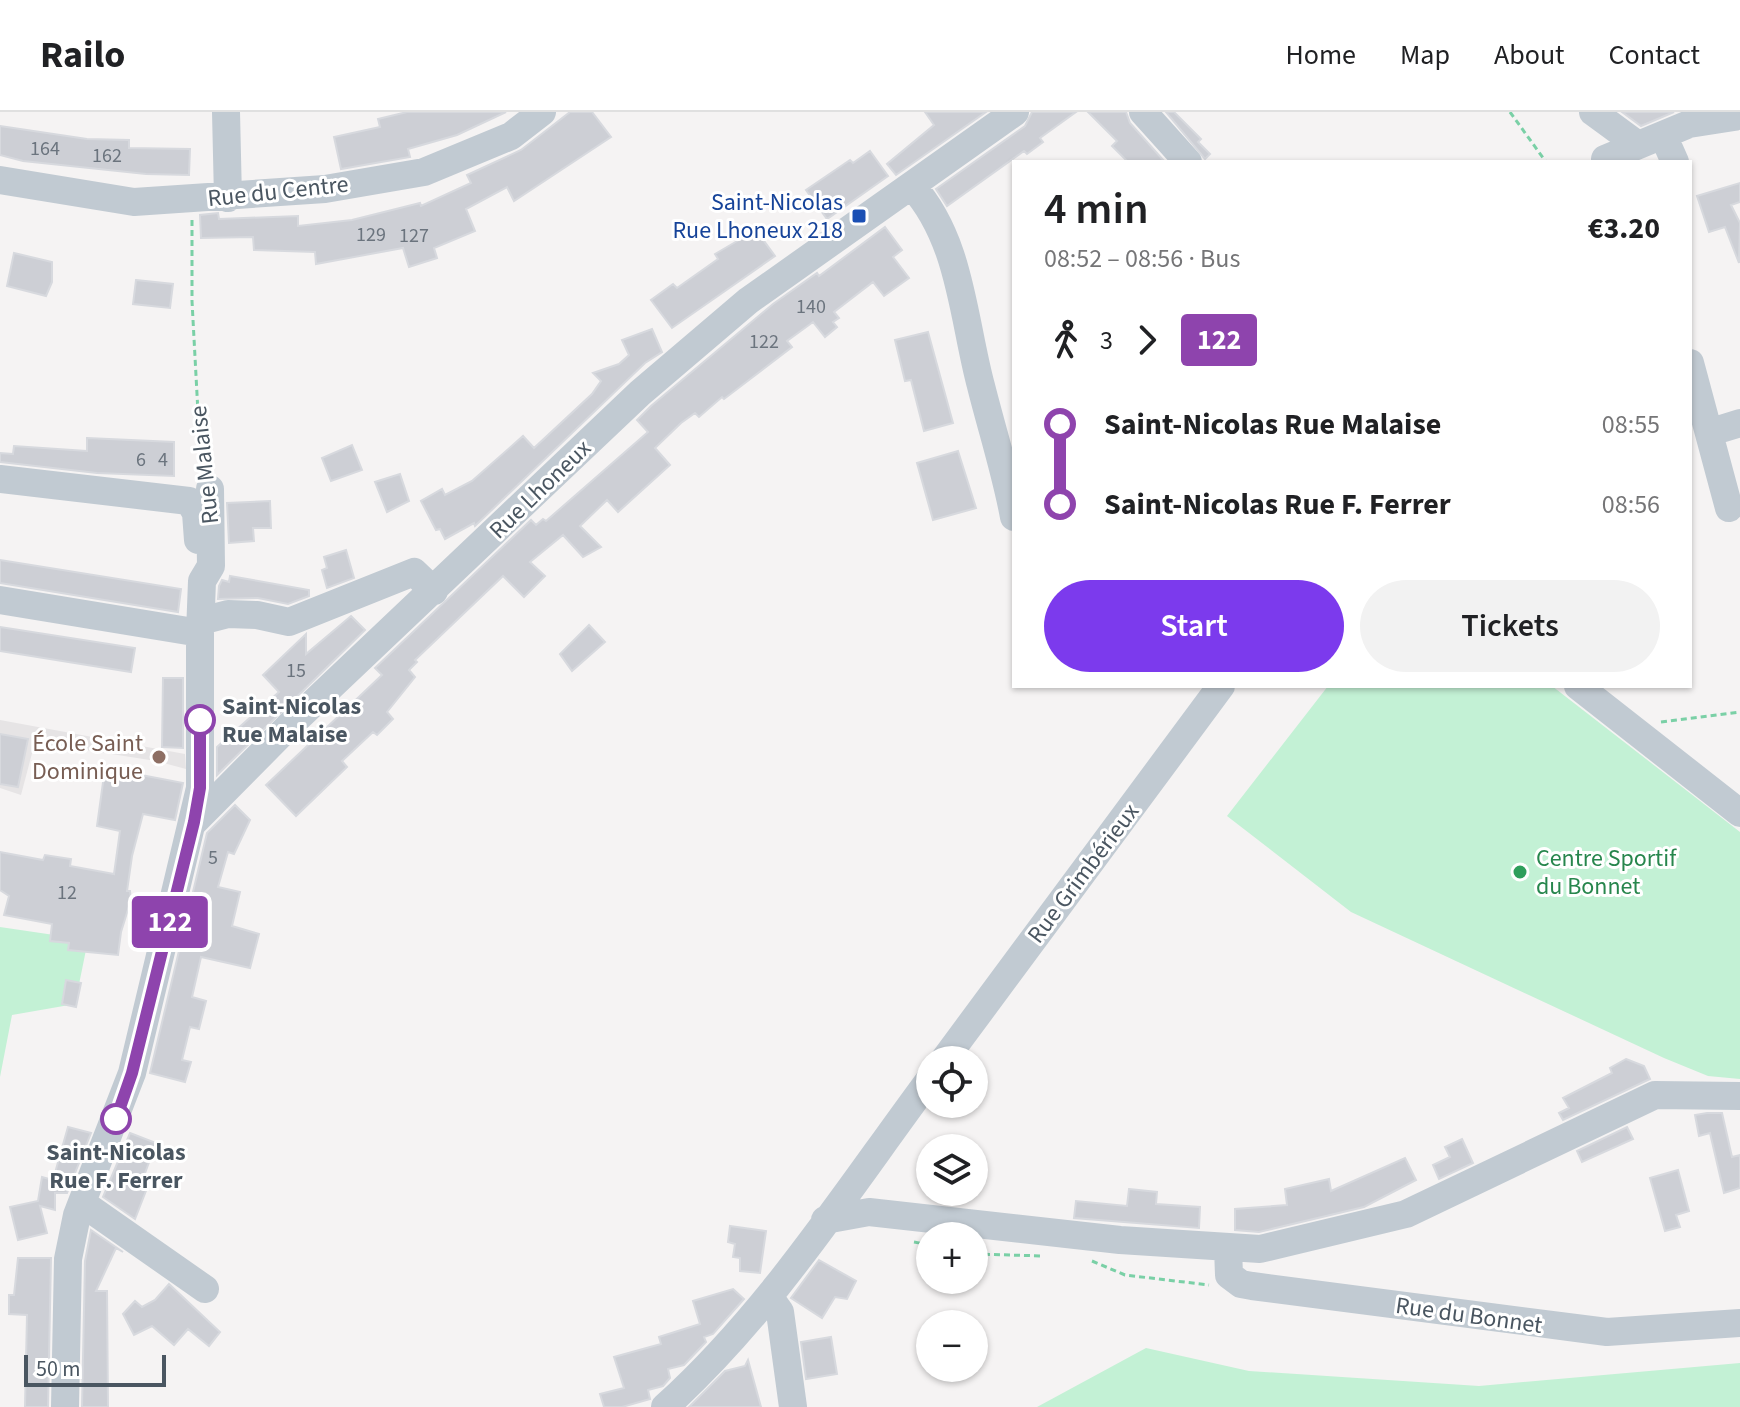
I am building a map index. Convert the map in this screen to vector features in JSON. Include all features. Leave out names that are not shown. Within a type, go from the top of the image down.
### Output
[{"type":"street","points":[[226,112],[228,198]]},
{"type":"street","name":"Rue du Centre","points":[[0,180],[134,202],[325,189],[424,172],[511,136],[542,112]]},
{"type":"street","name":"Rue Lhoneux","points":[[194,822],[640,393],[748,301],[1015,112]]},
{"type":"street","points":[[1143,112],[1186,160]]},
{"type":"street","points":[[1584,112],[1606,160],[1689,124],[1734,117]]},
{"type":"street","points":[[1593,112],[1650,140],[1673,160]]},
{"type":"street","points":[[912,186],[924,200],[940,232],[960,284],[980,384],[1012,509]]},
{"type":"street","points":[[1692,370],[1729,508]]},
{"type":"street","points":[[1711,432],[1740,423]]},
{"type":"street","points":[[0,479],[189,501],[196,513],[202,581]]},
{"type":"street","name":"Rue Malaise","points":[[65,1407],[68,1259],[82,1203],[132,1073],[194,822],[200,773],[202,581],[211,566],[210,489]]},
{"type":"street","points":[[0,600],[201,627],[243,615],[289,622],[414,572],[434,591]]},
{"type":"street","name":"Rue Grimbérieux","points":[[954,1046],[1220,688]]},
{"type":"street","points":[[1581,688],[1740,813]]},
{"type":"street","points":[[825,1220],[869,1212],[1106,1239],[1260,1249],[1406,1214],[1655,1095],[1740,1096]]},
{"type":"street","points":[[665,1407],[696,1379],[770,1298],[916,1098]]},
{"type":"street","points":[[82,1203],[205,1289]]},
{"type":"street","points":[[1228,1248],[1229,1275],[1234,1280]]},
{"type":"street","name":"Rue du Bonnet","points":[[1234,1280],[1252,1286],[1607,1332],[1740,1323]]},
{"type":"street","points":[[770,1298],[780,1312],[793,1407]]},
{"type":"path","points":[[1510,112],[1545,160]]},
{"type":"path","name":"Rue Malaise","points":[[192,200],[192,301],[200,450],[210,489]]},
{"type":"path","points":[[1655,723],[1740,712]]},
{"type":"path","points":[[988,1255],[1057,1256]]},
{"type":"path","points":[[1084,1256],[1125,1275],[1225,1287],[1234,1280]]},
{"type":"shaded area","name":"École Saint Dominique","points":[[0,720],[185,754],[186,769],[156,761],[35,742],[21,795],[0,788]]},
{"type":"green space","name":"Centre Sportif du Bonnet","points":[[1326,688],[1555,688],[1740,832],[1740,1079],[1708,1076],[1664,1058],[1351,912],[1227,816]]},
{"type":"green space","points":[[0,927],[88,940],[75,1004],[12,1015],[0,1077]]},
{"type":"green space","points":[[1146,1348],[1249,1371],[1479,1386],[1740,1363],[1740,1407],[1037,1407]]},
{"type":"building","points":[[407,112],[506,112],[457,135],[408,149],[410,157],[341,169],[334,137],[380,127],[378,119]]},
{"type":"building","points":[[570,112],[592,112],[611,137],[514,201],[507,187],[466,209],[475,231],[434,248],[437,258],[409,267],[403,248],[316,264],[315,252],[254,250],[253,237],[201,238],[200,215],[218,213],[219,219],[298,216],[298,226],[352,220],[420,203],[421,206],[471,183],[467,175],[521,150]]},
{"type":"building","points":[[925,112],[986,112],[896,175],[887,164],[934,125]]},
{"type":"building","points":[[1032,112],[1076,112],[1040,138],[1043,142],[1027,154],[1024,151],[947,206],[936,189],[1025,126]]},
{"type":"building","points":[[1088,112],[1126,112],[1130,123],[1163,160],[1126,160],[1112,146],[1117,141]]},
{"type":"building","points":[[1166,112],[1174,112],[1201,139],[1198,142],[1210,154],[1205,159]]},
{"type":"building","points":[[1622,112],[1674,112],[1641,126]]},
{"type":"building","points":[[0,126],[87,139],[129,140],[129,148],[190,149],[189,175],[146,174],[23,161],[0,155]]},
{"type":"building","points":[[870,151],[888,176],[827,219],[806,190],[850,160],[853,163]]},
{"type":"building","points":[[1740,183],[1740,202],[1731,205],[1740,223],[1739,263],[1725,227],[1709,232],[1697,196]]},
{"type":"building","points":[[885,227],[902,250],[893,257],[909,278],[884,296],[873,282],[834,312],[839,318],[833,322],[837,327],[825,337],[813,322],[787,341],[792,347],[699,417],[695,413],[681,423],[655,448],[670,465],[618,512],[607,500],[580,526],[601,547],[583,557],[563,535],[530,562],[545,576],[524,597],[503,576],[415,660],[417,662],[409,670],[415,677],[387,712],[393,719],[377,735],[373,732],[342,761],[347,767],[296,816],[266,785],[382,675],[375,668],[531,520],[536,525],[543,519],[546,521],[648,432],[637,420],[651,406],[773,304],[817,273],[819,276]]},
{"type":"building","points":[[756,230],[775,256],[672,328],[651,300],[673,284],[677,288],[718,259],[715,254]]},
{"type":"building","points":[[14,253],[52,262],[52,282],[46,296],[7,286]]},
{"type":"building","points":[[136,280],[173,284],[170,308],[133,304]]},
{"type":"building","points":[[652,329],[662,352],[645,363],[475,526],[474,523],[445,539],[440,529],[436,530],[421,501],[442,489],[445,495],[472,481],[523,436],[534,448],[592,394],[601,381],[593,373],[619,364],[629,355],[622,340]]},
{"type":"building","points":[[928,332],[953,423],[924,431],[911,380],[905,381],[895,340]]},
{"type":"building","points":[[87,438],[174,442],[174,476],[97,473],[0,462],[0,453],[13,454],[14,446],[87,451]]},
{"type":"building","points":[[352,445],[362,470],[331,481],[322,458]]},
{"type":"building","points":[[958,451],[976,508],[933,520],[917,463]]},
{"type":"building","points":[[400,474],[409,501],[387,512],[375,482]]},
{"type":"building","points":[[270,501],[271,528],[253,528],[254,541],[229,543],[227,503]]},
{"type":"building","points":[[346,550],[354,578],[327,588],[322,570],[327,568],[324,557]]},
{"type":"building","points":[[0,560],[181,589],[178,612],[0,583]]},
{"type":"building","points":[[230,576],[309,590],[309,596],[288,604],[258,598],[218,599],[222,580],[229,582]]},
{"type":"building","points":[[351,616],[365,630],[217,775],[217,747],[279,692],[263,675],[306,634],[306,654]]},
{"type":"building","points":[[589,625],[605,642],[572,671],[560,654]]},
{"type":"building","points":[[0,627],[135,648],[131,672],[0,651]]},
{"type":"building","points":[[163,678],[183,678],[183,748],[162,747]]},
{"type":"building","points":[[0,734],[28,739],[18,787],[0,784]]},
{"type":"building","points":[[105,768],[183,783],[175,820],[143,814],[132,856],[127,891],[130,891],[131,900],[118,955],[68,950],[69,943],[50,941],[52,924],[4,915],[9,896],[0,890],[0,852],[43,860],[45,855],[71,859],[70,866],[114,874],[120,831],[97,826]]},
{"type":"building","points":[[235,805],[250,820],[234,854],[228,852],[218,887],[240,892],[232,926],[259,934],[250,968],[201,957],[192,997],[206,1001],[199,1029],[190,1027],[182,1060],[191,1062],[185,1082],[150,1073],[207,833]]},
{"type":"building","points":[[66,980],[81,983],[76,1007],[62,1004]]},
{"type":"building","points":[[1626,1059],[1644,1066],[1650,1079],[1563,1120],[1559,1113],[1569,1108],[1563,1098],[1612,1073],[1610,1068]]},
{"type":"building","points":[[1722,1113],[1732,1157],[1740,1155],[1740,1188],[1724,1193],[1710,1133],[1699,1136],[1695,1115]]},
{"type":"building","points":[[68,1127],[91,1133],[67,1193],[55,1193],[55,1210],[40,1206],[47,1233],[18,1240],[10,1207],[38,1201],[42,1177],[53,1180]]},
{"type":"building","points":[[1627,1127],[1633,1139],[1582,1162],[1577,1151]]},
{"type":"building","points":[[130,1133],[156,1143],[144,1176],[151,1178],[135,1219],[103,1197]]},
{"type":"building","points":[[1462,1139],[1473,1163],[1439,1179],[1433,1165],[1450,1157],[1445,1147]]},
{"type":"building","points":[[1405,1158],[1416,1180],[1364,1207],[1259,1232],[1235,1230],[1235,1209],[1287,1205],[1285,1189],[1329,1179],[1331,1191]]},
{"type":"building","points":[[1678,1170],[1689,1211],[1676,1215],[1680,1227],[1665,1231],[1650,1178]]},
{"type":"building","points":[[1129,1189],[1157,1192],[1156,1204],[1200,1207],[1199,1228],[1074,1218],[1076,1201],[1127,1206]]},
{"type":"building","points":[[730,1226],[766,1231],[760,1273],[740,1271],[740,1258],[733,1257],[735,1244],[728,1242]]},
{"type":"building","points":[[91,1230],[123,1252],[116,1248],[96,1291],[107,1291],[108,1407],[82,1407],[85,1261]]},
{"type":"building","points":[[18,1258],[51,1258],[48,1407],[25,1407],[27,1315],[9,1314],[9,1295],[14,1295]]},
{"type":"building","points":[[819,1260],[856,1281],[847,1299],[835,1297],[822,1318],[791,1298]]},
{"type":"building","points":[[169,1284],[220,1332],[209,1346],[188,1329],[174,1345],[152,1326],[134,1335],[123,1314],[135,1301],[142,1307],[155,1300]]},
{"type":"building","points":[[733,1289],[744,1299],[713,1334],[704,1337],[706,1342],[684,1365],[668,1369],[670,1378],[663,1386],[648,1390],[650,1399],[622,1407],[604,1407],[600,1394],[624,1388],[614,1357],[661,1344],[659,1337],[700,1324],[693,1301]]},
{"type":"building","points":[[831,1337],[837,1374],[806,1379],[801,1342]]},
{"type":"building","points":[[748,1360],[761,1407],[689,1407],[725,1371],[745,1366]]},
{"type":"bus line","name":"122","points":[[116,1119],[149,1010],[194,822],[200,788],[200,720]]},
{"type":"place","name":"Saint-Nicolas Rue Lhoneux 218","points":[[859,216]]},
{"type":"place","name":"Saint-Nicolas Rue Malaise","points":[[200,720]]},
{"type":"place","name":"École Saint Dominique","points":[[159,757]]},
{"type":"place","name":"Centre Sportif du Bonnet","points":[[1520,872]]},
{"type":"place","name":"Saint-Nicolas Rue F. Ferrer","points":[[116,1119]]}]
